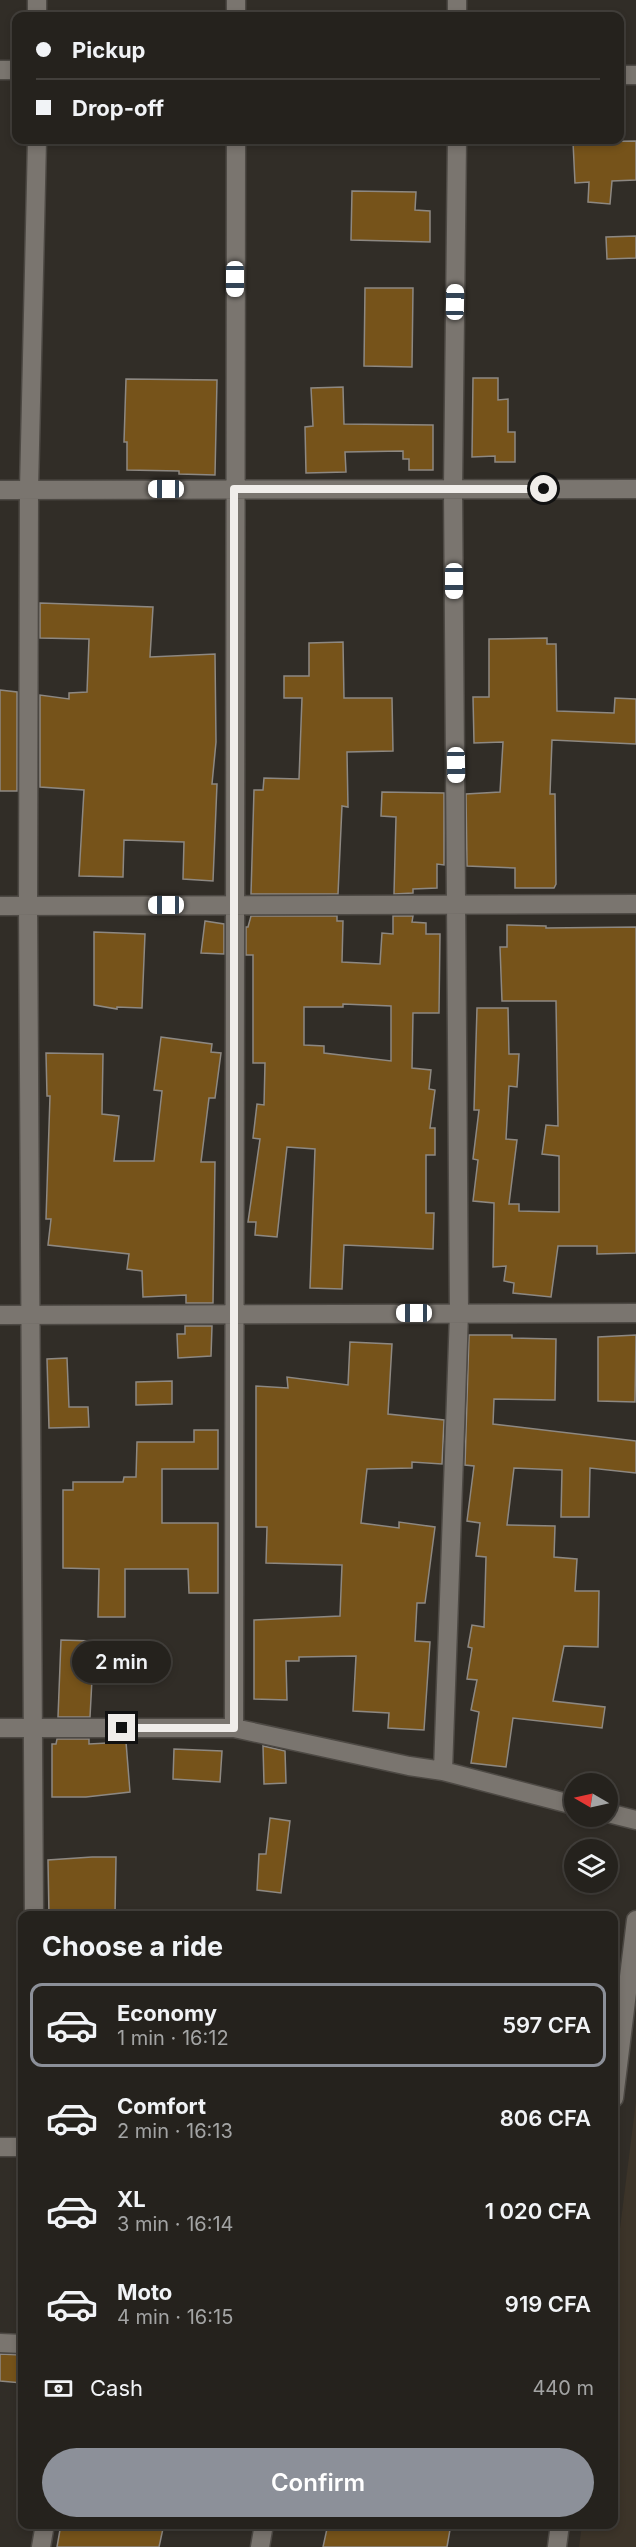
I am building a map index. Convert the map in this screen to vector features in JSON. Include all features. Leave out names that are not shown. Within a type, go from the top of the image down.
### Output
[{"type":"street","points":[[34,1911],[28,906],[29,489],[37,144]]},
{"type":"street","points":[[234,1728],[236,144]]},
{"type":"street","points":[[443,1771],[459,1313],[453,489],[458,144]]},
{"type":"street","points":[[0,490],[636,489]]},
{"type":"street","points":[[0,906],[636,904]]},
{"type":"street","points":[[0,1315],[636,1313]]},
{"type":"street","points":[[0,1728],[234,1728],[409,1766],[443,1771],[564,1801]]},
{"type":"street","points":[[618,1816],[636,1820]]},
{"type":"street","points":[[618,2066],[636,1920]]},
{"type":"street","points":[[0,2147],[18,2147]]},
{"type":"street","points":[[0,2343],[18,2344]]},
{"type":"street","points":[[41,2547],[44,2529]]},
{"type":"street","points":[[260,2547],[263,2529]]},
{"type":"street","points":[[557,2547],[559,2529]]},
{"type":"shaded area","points":[[636,2101],[636,2547],[579,2547],[581,2529],[618,2529],[618,2244]]},
{"type":"building","points":[[624,141],[636,141],[636,180],[612,181],[610,204],[588,202],[589,182],[575,183],[573,144],[624,144]]},
{"type":"building","points":[[352,191],[416,192],[415,210],[430,211],[430,242],[351,240]]},
{"type":"building","points":[[636,236],[636,258],[607,259],[606,237]]},
{"type":"building","points":[[365,288],[413,288],[412,367],[364,366]]},
{"type":"building","points":[[473,378],[498,378],[498,400],[508,399],[508,432],[515,432],[515,462],[495,462],[495,456],[472,457]]},
{"type":"building","points":[[126,379],[217,380],[215,475],[179,474],[179,471],[127,470],[127,442],[124,442]]},
{"type":"building","points":[[343,387],[344,424],[433,425],[433,470],[409,470],[409,459],[403,459],[403,451],[345,452],[346,472],[306,473],[305,427],[313,426],[311,388]]},
{"type":"building","points":[[40,603],[153,607],[150,657],[215,654],[216,742],[212,784],[217,784],[213,881],[183,879],[184,842],[124,840],[123,877],[79,876],[84,790],[40,787],[40,695],[69,699],[69,693],[87,692],[89,639],[40,638]]},
{"type":"building","points":[[547,638],[547,644],[556,644],[557,711],[614,713],[615,698],[636,699],[636,744],[552,740],[550,794],[555,794],[556,884],[554,888],[515,888],[515,868],[467,866],[466,794],[500,792],[503,742],[474,743],[473,697],[489,697],[489,639]]},
{"type":"building","points":[[343,642],[344,698],[392,698],[393,751],[347,752],[348,807],[342,806],[338,894],[251,894],[254,790],[263,790],[264,778],[299,779],[302,698],[284,698],[284,676],[309,676],[309,643]]},
{"type":"building","points":[[0,690],[17,692],[17,791],[0,791]]},
{"type":"building","points":[[382,792],[444,793],[444,865],[437,864],[437,888],[413,889],[413,893],[394,894],[396,817],[381,816]]},
{"type":"building","points":[[251,916],[337,916],[337,921],[343,921],[342,962],[380,964],[382,933],[393,934],[393,916],[413,916],[412,922],[426,923],[426,934],[440,934],[439,1013],[413,1013],[412,1068],[431,1070],[429,1089],[435,1090],[430,1128],[435,1128],[435,1155],[426,1155],[426,1213],[434,1213],[433,1249],[344,1245],[342,1289],[310,1288],[315,1149],[287,1147],[277,1237],[255,1235],[256,1222],[248,1222],[260,1139],[253,1138],[257,1104],[264,1105],[265,1063],[253,1063],[253,955],[246,955],[246,927],[248,927]],"holes":[[[343,1004],[391,1006],[391,1061],[324,1053],[324,1046],[304,1045],[304,1007],[343,1007]]]},
{"type":"building","points":[[205,921],[224,924],[224,954],[201,953]]},
{"type":"building","points":[[507,925],[546,926],[546,928],[636,927],[636,1253],[597,1254],[597,1246],[558,1246],[551,1297],[513,1293],[514,1283],[504,1281],[506,1266],[493,1267],[494,1203],[473,1201],[478,1160],[473,1159],[479,1110],[474,1110],[477,1008],[508,1008],[509,1054],[519,1054],[517,1087],[509,1086],[506,1139],[517,1140],[509,1204],[519,1204],[519,1211],[559,1212],[559,1156],[542,1154],[546,1125],[558,1126],[556,1001],[502,1001],[500,947],[507,947]]},
{"type":"building","points":[[94,932],[145,934],[142,1008],[117,1007],[117,1009],[94,1005]]},
{"type":"building","points":[[161,1037],[212,1044],[211,1052],[221,1053],[215,1098],[209,1098],[201,1162],[215,1162],[213,1303],[186,1303],[186,1295],[143,1297],[142,1271],[127,1269],[129,1254],[48,1245],[51,1219],[46,1219],[50,1096],[47,1096],[46,1053],[103,1054],[102,1114],[119,1116],[114,1161],[154,1161],[162,1091],[154,1090]]},
{"type":"building","points":[[185,1326],[212,1326],[211,1356],[178,1358],[177,1334],[185,1334]]},
{"type":"building","points":[[469,1335],[512,1335],[512,1338],[556,1339],[555,1400],[494,1399],[493,1424],[636,1441],[636,1473],[590,1468],[589,1517],[561,1517],[562,1470],[514,1468],[507,1525],[555,1526],[554,1557],[577,1559],[575,1591],[599,1591],[598,1647],[564,1646],[553,1701],[605,1707],[602,1728],[513,1718],[506,1767],[471,1763],[479,1712],[471,1710],[477,1680],[467,1679],[472,1648],[468,1647],[472,1625],[484,1627],[486,1557],[476,1556],[480,1523],[467,1521],[474,1466],[465,1465]]},
{"type":"building","points":[[636,1335],[635,1402],[598,1401],[598,1337]]},
{"type":"building","points":[[350,1342],[392,1344],[388,1414],[444,1420],[442,1464],[412,1462],[412,1468],[367,1469],[361,1523],[399,1528],[399,1522],[435,1527],[425,1603],[417,1603],[415,1641],[430,1642],[424,1730],[388,1728],[389,1713],[353,1711],[356,1656],[299,1657],[299,1661],[286,1661],[287,1700],[254,1699],[254,1620],[340,1616],[342,1565],[266,1563],[267,1527],[256,1527],[256,1386],[288,1388],[287,1377],[348,1385]]},
{"type":"building","points":[[67,1358],[69,1407],[88,1407],[89,1427],[49,1428],[47,1359]]},
{"type":"building","points":[[172,1381],[172,1404],[136,1405],[136,1382]]},
{"type":"building","points":[[194,1430],[218,1430],[218,1469],[162,1469],[162,1523],[218,1523],[218,1593],[189,1593],[188,1569],[125,1569],[125,1617],[98,1617],[99,1569],[63,1568],[63,1490],[73,1490],[73,1482],[123,1482],[124,1477],[136,1477],[137,1442],[194,1442]]},
{"type":"building","points":[[61,1640],[94,1641],[90,1717],[58,1717]]},
{"type":"building","points":[[57,1739],[89,1739],[89,1744],[126,1742],[130,1792],[86,1797],[52,1797],[52,1744],[56,1744]]},
{"type":"building","points":[[263,1746],[285,1751],[286,1783],[264,1784]]},
{"type":"building","points":[[174,1749],[222,1751],[220,1782],[173,1779]]},
{"type":"building","points":[[270,1818],[290,1821],[281,1893],[257,1890],[259,1854],[266,1854]]},
{"type":"building","points":[[116,1857],[115,1911],[49,1911],[48,1860]]},
{"type":"building","points":[[0,2354],[18,2355],[18,2383],[0,2381]]},
{"type":"building","points":[[60,2529],[163,2529],[159,2547],[57,2547]]},
{"type":"building","points":[[327,2529],[450,2529],[447,2547],[323,2547]]},
{"type":"route","points":[[122,1728],[234,1728],[234,489],[544,489]]}]
